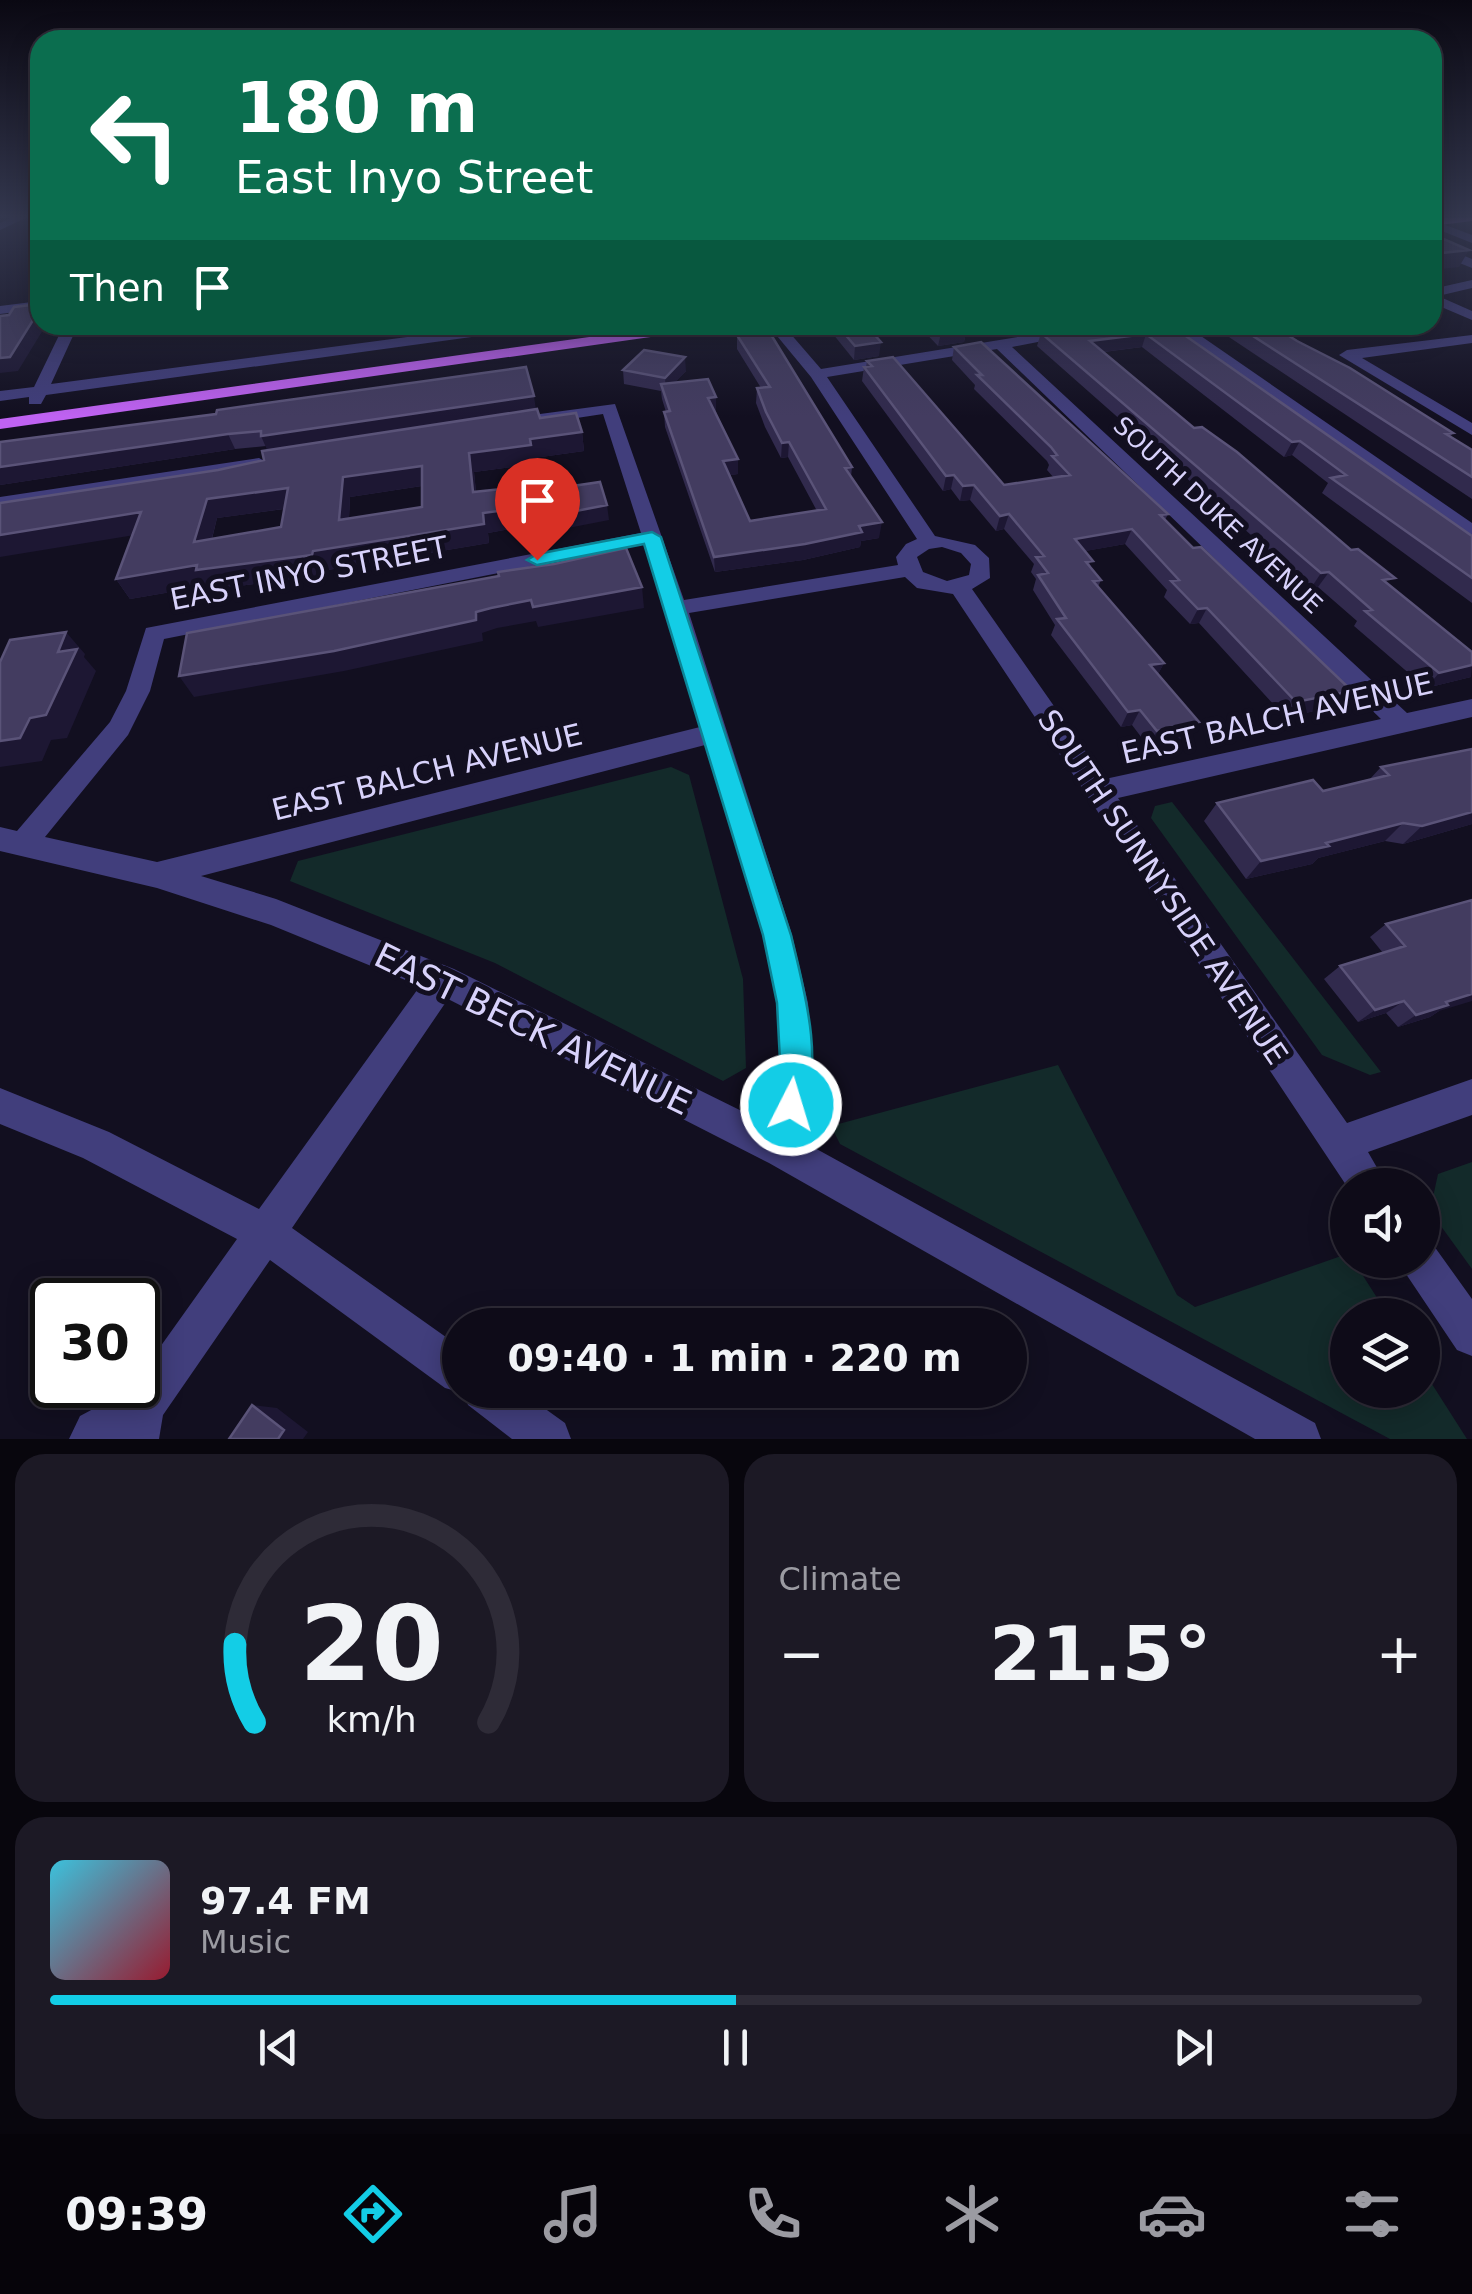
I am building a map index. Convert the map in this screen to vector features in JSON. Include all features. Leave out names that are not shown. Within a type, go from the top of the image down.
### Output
[{"type":"main road","points":[[0,410],[36,398],[536,335]]},
{"type":"main road","points":[[537,348],[591,335]]},
{"type":"main road","points":[[0,424],[633,335]]},
{"type":"street","points":[[1442,292],[1472,284]]},
{"type":"street","points":[[1452,289],[1472,297]]},
{"type":"street","points":[[1442,301],[1472,316]]},
{"type":"street","points":[[0,310],[30,306]]},
{"type":"street","points":[[36,398],[66,335]]},
{"type":"street","points":[[0,396],[36,398],[462,335]]},
{"type":"street","points":[[782,335],[817,374],[929,542]]},
{"type":"street","points":[[801,335],[805,341],[801,352]]},
{"type":"street","points":[[817,374],[1056,335]]},
{"type":"street","points":[[1190,335],[1472,532]]},
{"type":"street","points":[[1472,339],[1347,355],[1472,430]]},
{"type":"street","name":"SOUTH DUKE AVENUE","points":[[1000,344],[1401,723]]},
{"type":"street","points":[[511,423],[609,408],[676,608],[777,935],[792,1003],[796,1061],[782,1150]]},
{"type":"street","points":[[0,503],[275,460]]},
{"type":"street","name":"EAST INYO STREET","points":[[12,841],[89,770],[119,728],[138,690],[154,633],[652,537]]},
{"type":"street","points":[[929,542],[957,544],[977,556],[982,570],[979,578],[959,587],[935,586],[910,570],[906,558],[910,550],[929,542]]},
{"type":"street","points":[[676,608],[910,570]]},
{"type":"street","name":"SOUTH SUNNYSIDE AVENUE","points":[[959,587],[1356,1168]]},
{"type":"street","name":"EAST BALCH AVENUE","points":[[1096,792],[1472,708]]},
{"type":"street","name":"EAST BALCH AVENUE","points":[[158,875],[713,732]]},
{"type":"street","name":"EAST BECK AVENUE","points":[[12,841],[158,875],[276,913],[444,980],[782,1150],[1298,1439]]},
{"type":"street","points":[[91,1439],[96,1432],[140,1423],[444,980]]},
{"type":"street","points":[[1340,1144],[1472,1097]]},
{"type":"street","points":[[0,1106],[96,1145],[268,1234],[442,1360]]},
{"type":"street","points":[[1433,1278],[1472,1334]]},
{"type":"street","points":[[507,1408],[549,1439]]},
{"type":"green space","points":[[671,767],[689,775],[743,979],[746,1068],[723,1081],[495,963],[290,881],[298,861]]},
{"type":"green space","points":[[1172,802],[1381,1072],[1370,1075],[1322,1055],[1151,818],[1155,806]]},
{"type":"green space","points":[[1058,1065],[1177,1295],[1195,1307],[1330,1260],[1330,1278],[1364,1278],[1377,1298],[1330,1298],[1330,1407],[840,1144],[831,1126]]},
{"type":"green space","points":[[1472,1162],[1472,1269],[1440,1225],[1440,1173]]},
{"type":"green space","points":[[1440,1397],[1467,1439],[1390,1439],[1332,1408],[1440,1408]]},
{"type":"building","points":[[30,305],[30,325],[10,357],[0,358],[0,316],[9,315],[14,307]]},
{"type":"building","points":[[737,335],[771,335],[852,467],[845,468],[882,522],[859,526],[862,532],[805,544],[714,557],[664,412],[670,411],[661,384],[708,379],[716,397],[708,398],[738,459],[723,461],[750,521],[826,509],[789,442],[782,443],[766,412],[757,388],[770,387]]},
{"type":"building","points":[[846,335],[875,335],[881,342],[855,346]]},
{"type":"building","points":[[1043,335],[1138,335],[1090,341],[1194,428],[1202,427],[1237,452],[1351,550],[1358,549],[1395,578],[1383,580],[1472,652],[1472,665],[1439,673],[1365,611],[1372,610],[1329,572],[1321,573]]},
{"type":"building","points":[[1147,335],[1184,335],[1472,536],[1472,578],[1331,478],[1346,475],[1300,441],[1292,442]]},
{"type":"building","points":[[1252,335],[1288,335],[1350,368],[1453,433],[1446,434],[1472,450],[1472,477]]},
{"type":"building","points":[[981,342],[1168,514],[1160,515],[1193,548],[1201,547],[1352,691],[1296,702],[1207,608],[1198,609],[1171,581],[1179,580],[1132,529],[1075,539],[1093,561],[1086,562],[1101,580],[1093,581],[1164,663],[1150,665],[1199,722],[1157,731],[1140,710],[1128,712],[1057,619],[1066,618],[1038,575],[1048,573],[1036,557],[1044,556],[1009,514],[1000,516],[974,485],[963,486],[954,475],[946,476],[864,367],[872,366],[867,361],[893,357],[1004,485],[1070,475],[1052,456],[1057,455],[1051,447],[954,347]]},
{"type":"building","points":[[644,350],[685,357],[665,378],[623,370]]},
{"type":"building","points":[[526,367],[534,396],[261,436],[261,431],[228,434],[0,467],[0,442]]},
{"type":"building","points":[[537,409],[540,418],[576,413],[582,432],[530,439],[531,445],[469,453],[473,492],[501,489],[506,510],[483,513],[484,524],[313,551],[312,555],[196,570],[197,565],[116,579],[141,512],[0,535],[0,503],[218,470],[264,460],[262,451]],"holes":[[[422,466],[422,507],[339,520],[343,477]],[[288,488],[281,527],[194,542],[207,499]]]},
{"type":"building","points":[[600,482],[607,505],[524,521],[518,494]]},
{"type":"building","points":[[626,548],[642,587],[533,607],[531,600],[476,612],[476,620],[334,651],[179,676],[187,633],[499,576],[498,572]]},
{"type":"building","points":[[66,632],[58,652],[77,649],[46,715],[30,718],[20,738],[0,741],[0,662],[10,640]]},
{"type":"building","points":[[1472,749],[1472,812],[1422,826],[1403,823],[1326,843],[1329,846],[1261,861],[1217,803],[1313,780],[1323,791],[1389,775],[1381,767]]},
{"type":"building","points":[[1472,900],[1472,994],[1416,1015],[1404,1001],[1375,1010],[1340,966],[1405,946],[1386,924]]},
{"type":"building","points":[[252,1405],[284,1430],[278,1439],[229,1439]]},
{"type":"route","points":[[537,560],[652,537],[777,935],[792,1003],[796,1061],[791,1105]]}]
